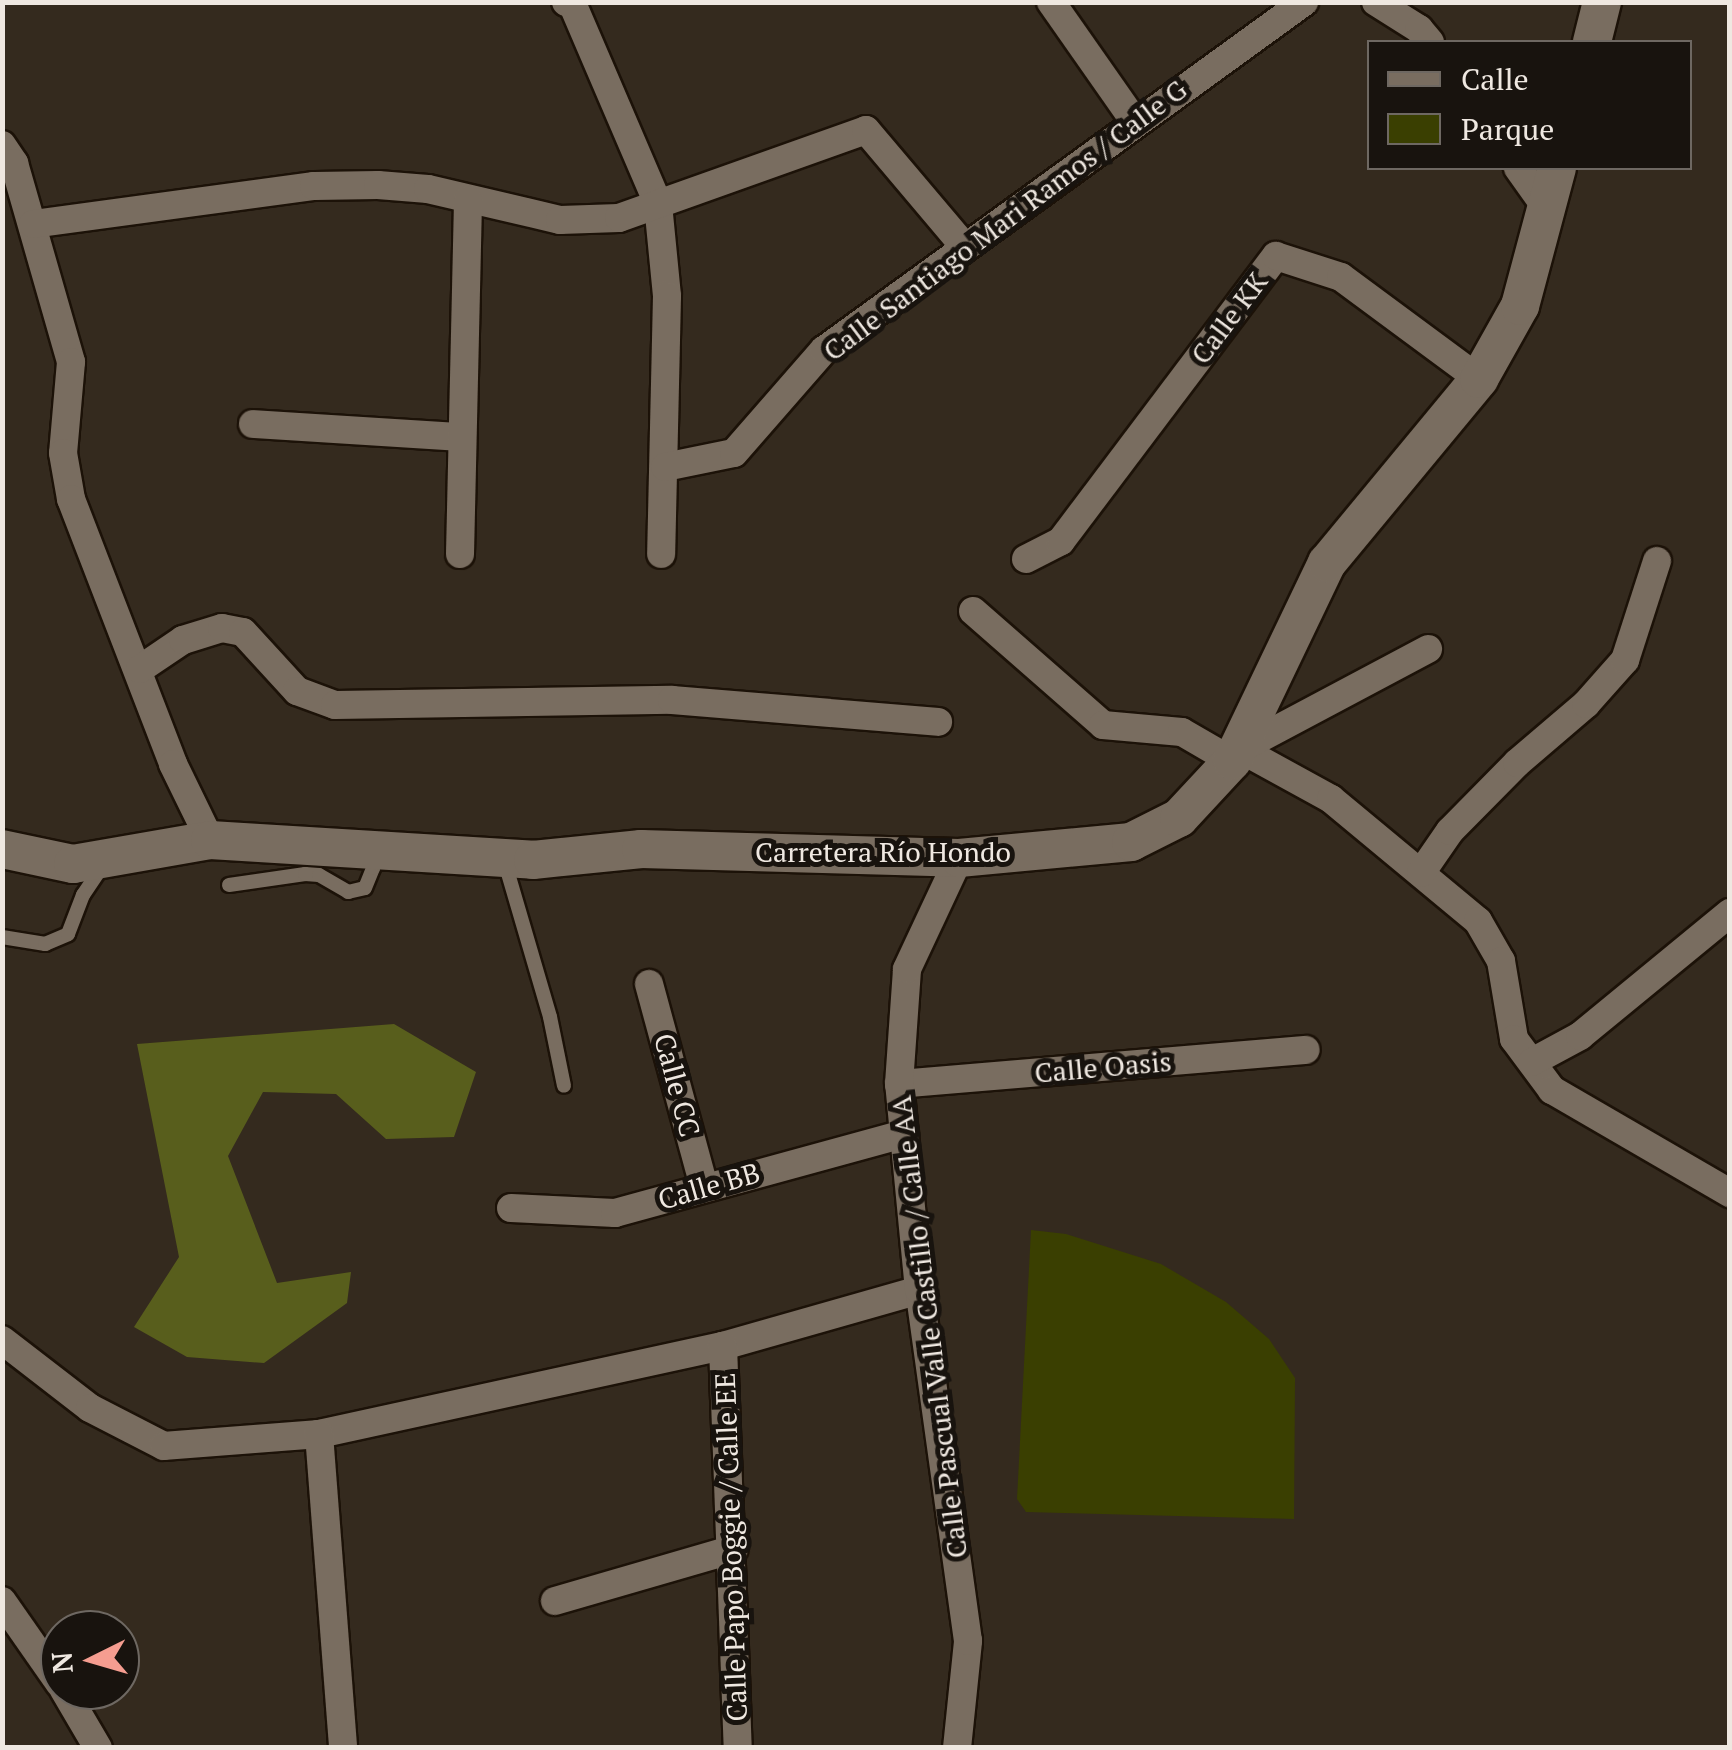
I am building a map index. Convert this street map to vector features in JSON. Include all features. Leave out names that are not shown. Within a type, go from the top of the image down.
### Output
[{"type":"street","points":[[566,2],[572,4],[658,204],[667,296],[661,554]]},
{"type":"street","points":[[1051,2],[1135,122]]},
{"type":"street","name":"Calle Santiago Mari Ramos / Calle G","points":[[665,467],[734,453],[824,350],[1304,2]]},
{"type":"street","points":[[1376,2],[1420,29],[1428,40]]},
{"type":"street","points":[[1592,40],[1602,2]]},
{"type":"street","points":[[33,224],[314,186],[428,189],[560,220],[620,218],[866,130],[965,247]]},
{"type":"street","points":[[2,145],[14,163],[71,362],[63,453],[71,499],[140,669],[172,764],[210,840]]},
{"type":"street","points":[[1522,170],[1552,185]]},
{"type":"street","name":"Carretera Río Hondo","points":[[2,849],[73,864],[210,840],[533,860],[641,849],[959,858],[1131,842],[1179,818],[1236,755],[1327,563],[1479,379],[1520,306],[1552,185]]},
{"type":"street","points":[[460,554],[468,200]]},
{"type":"street","name":"Calle KK","points":[[1026,558],[1061,541],[1276,256],[1341,276],[1479,379]]},
{"type":"street","points":[[253,424],[460,437]]},
{"type":"street","points":[[1421,874],[1450,831],[1517,763],[1586,704],[1625,660],[1657,560]]},
{"type":"street","points":[[973,611],[1103,724],[1182,732],[1331,799],[1478,921],[1501,961],[1514,1040],[1552,1090],[1730,1193]]},
{"type":"street","points":[[140,669],[183,640],[222,628],[242,632],[296,691],[334,704],[672,700],[938,722]]},
{"type":"street","points":[[1236,755],[1428,649]]},
{"type":"street","name":"Calle Pascual Valle Castillo / Calle AA","points":[[957,1748],[968,1641],[919,1290],[899,1084],[907,969],[959,858]]},
{"type":"street","points":[[1532,1062],[1580,1036],[1730,913]]},
{"type":"street","name":"Calle CC","points":[[649,984],[704,1186]]},
{"type":"street","name":"Calle Oasis","points":[[899,1084],[1306,1050]]},
{"type":"street","name":"Calle BB","points":[[511,1208],[614,1213],[904,1134]]},
{"type":"street","points":[[2,1340],[90,1408],[164,1446],[320,1434],[723,1346],[919,1290]]},
{"type":"street","name":"Calle Papo Boggie / Calle EE","points":[[723,1346],[734,1549],[738,1748]]},
{"type":"street","points":[[320,1434],[342,1748]]},
{"type":"street","points":[[555,1601],[734,1549]]},
{"type":"street","points":[[2,1601],[40,1655]]},
{"type":"street","points":[[76,1710],[98,1748]]},
{"type":"lane","points":[[229,885],[306,874],[319,876],[348,892],[364,888],[373,868],[373,850]]},
{"type":"lane","points":[[2,936],[45,944],[68,934],[83,894],[108,858]]},
{"type":"lane","points":[[503,858],[550,1017],[564,1086]]},
{"type":"green space","points":[[394,1024],[476,1072],[454,1137],[386,1139],[336,1094],[263,1092],[228,1156],[277,1283],[351,1272],[347,1303],[264,1363],[187,1357],[134,1327],[179,1257],[137,1044]]},
{"type":"green space","points":[[1031,1230],[1066,1234],[1161,1264],[1226,1302],[1269,1339],[1295,1378],[1294,1519],[1026,1512],[1017,1499]]}]
